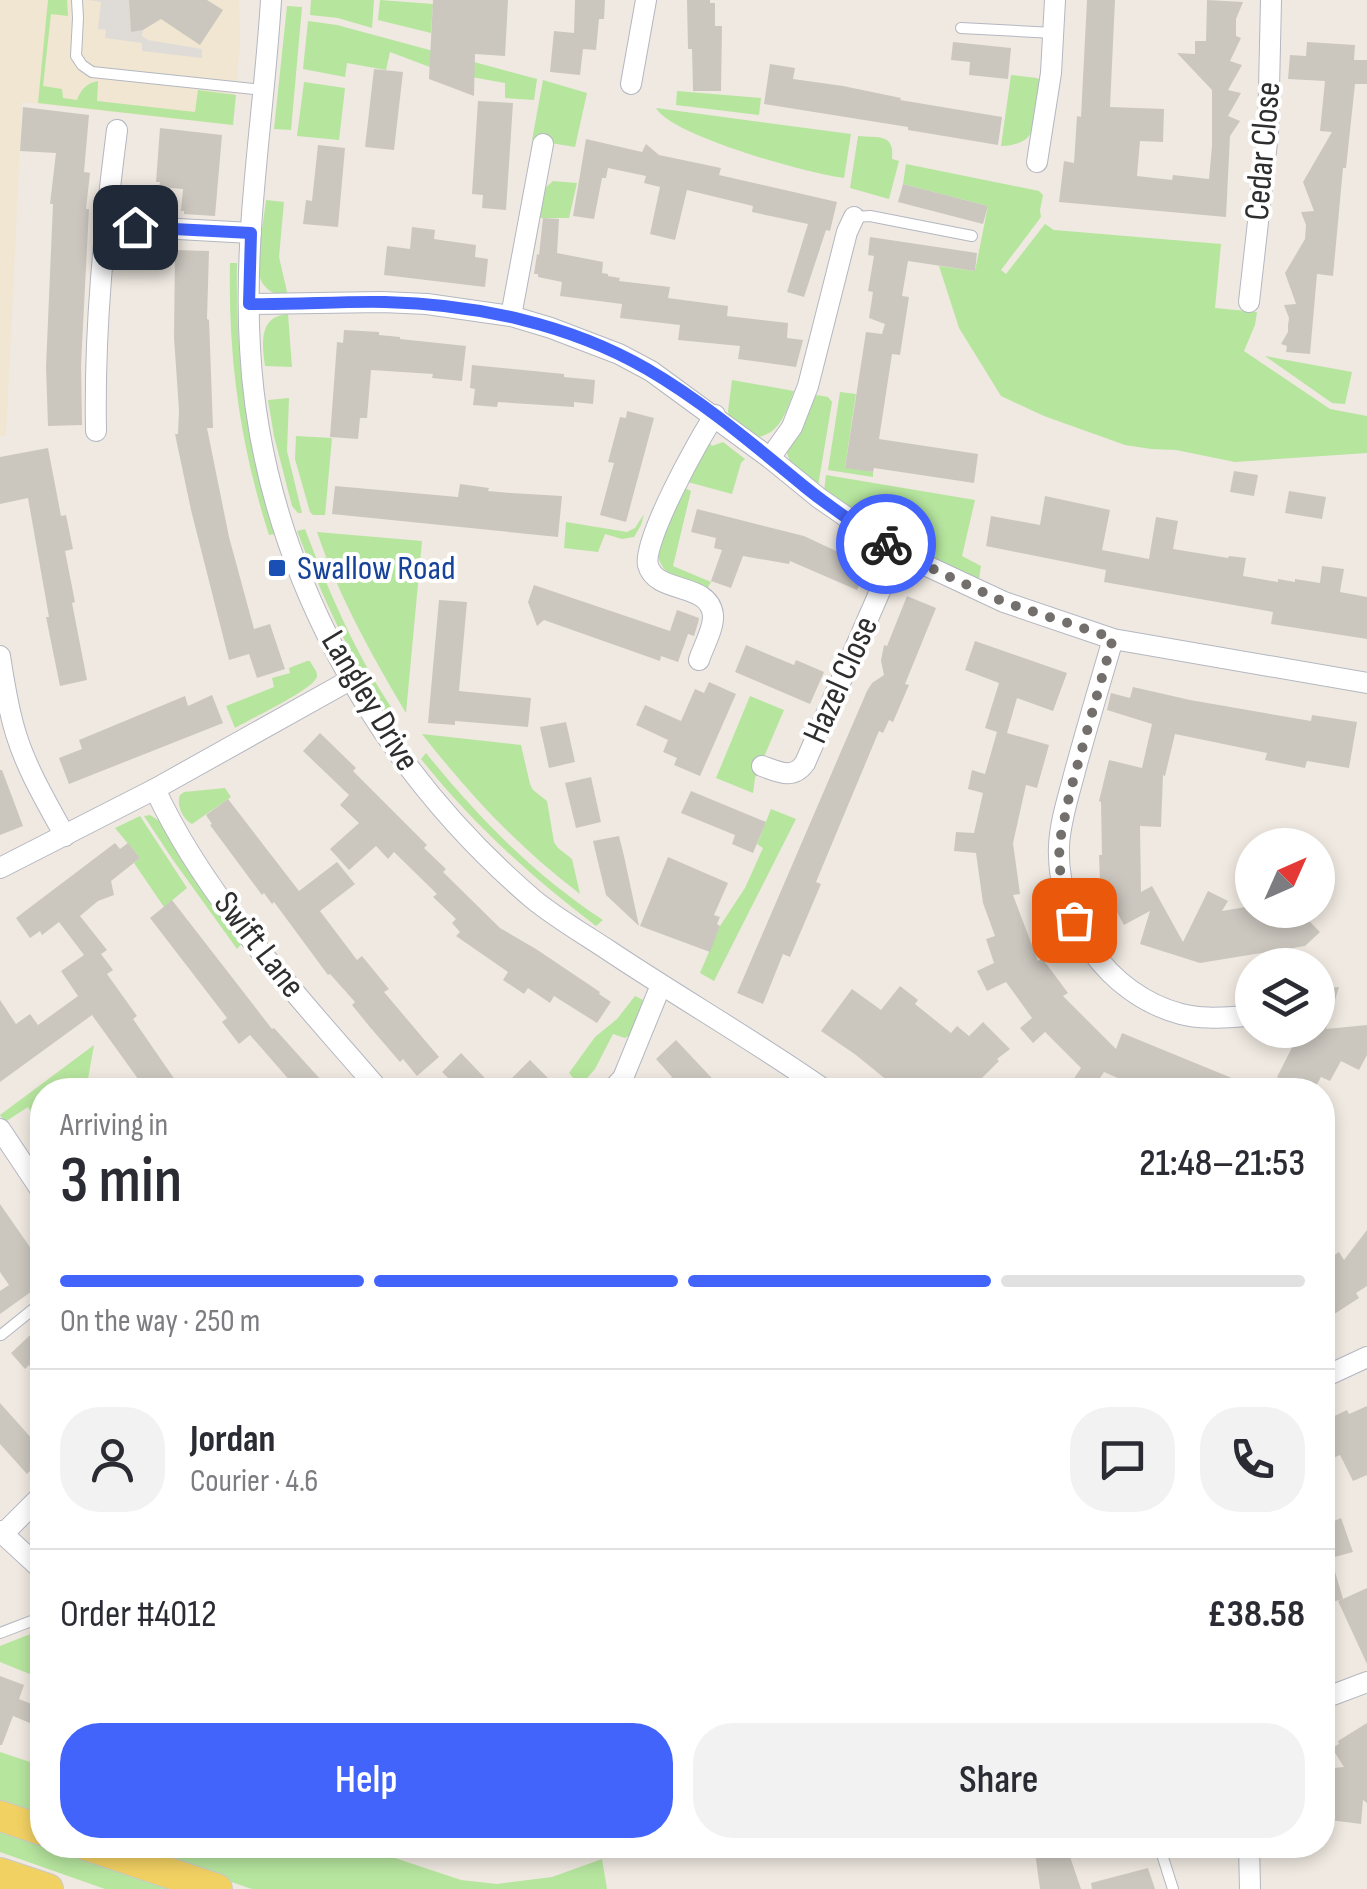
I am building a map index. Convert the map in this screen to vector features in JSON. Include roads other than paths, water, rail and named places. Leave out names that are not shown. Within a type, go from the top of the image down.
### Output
[{"type":"main road","points":[[0,1816],[30,1826]]},
{"type":"main road","points":[[124,1858],[216,1889]]},
{"type":"main road","points":[[0,1873],[48,1889]]},
{"type":"street","name":"Langley Drive","points":[[271,0],[251,233],[253,390],[270,484],[304,585],[350,680],[430,796],[479,850],[536,902],[807,1078]]},
{"type":"street","points":[[631,84],[646,0]]},
{"type":"street","points":[[1037,162],[1051,73],[1055,0]]},
{"type":"street","name":"Cedar Close","points":[[1248,302],[1268,133],[1271,0]]},
{"type":"street","points":[[96,432],[96,336],[117,130]]},
{"type":"street","points":[[511,316],[542,144]]},
{"type":"street","points":[[770,458],[792,427],[808,386],[854,217]]},
{"type":"street","points":[[105,225],[251,233]]},
{"type":"street","points":[[249,304],[427,304],[511,316],[551,328],[619,354],[650,371],[897,552],[1004,602],[1113,638],[1367,683]]},
{"type":"street","points":[[698,660],[713,620],[709,604],[694,593],[661,581],[653,574],[648,558],[686,463],[714,416]]},
{"type":"street","name":"Hazel Close","points":[[762,766],[787,775],[805,763],[897,552]]},
{"type":"street","points":[[1113,638],[1061,832],[1060,870],[1074,920],[1085,943],[1102,964],[1148,1000],[1178,1013],[1206,1018],[1235,1017]]},
{"type":"street","points":[[0,656],[17,737],[65,836]]},
{"type":"street","points":[[0,868],[155,790],[350,680]]},
{"type":"street","name":"Swift Lane","points":[[155,790],[192,860],[286,982],[368,1078]]},
{"type":"street","points":[[624,1078],[661,985]]},
{"type":"street","points":[[0,1129],[30,1174]]},
{"type":"street","points":[[1335,1372],[1367,1356]]},
{"type":"street","points":[[30,1507],[1,1532],[30,1559]]},
{"type":"street","points":[[1335,1695],[1367,1682]]},
{"type":"street","points":[[1249,1858],[1250,1889]]},
{"type":"lane","points":[[77,0],[76,56],[92,72],[264,90]]},
{"type":"lane","points":[[961,28],[1054,33]]},
{"type":"lane","points":[[854,217],[870,216],[972,236]]},
{"type":"lane","points":[[1,1335],[30,1312]]},
{"type":"lane","points":[[0,1633],[30,1621]]},
{"type":"lane","points":[[1163,1858],[1174,1889]]},
{"type":"place","name":"Swallow Road","points":[[277,568]]}]
